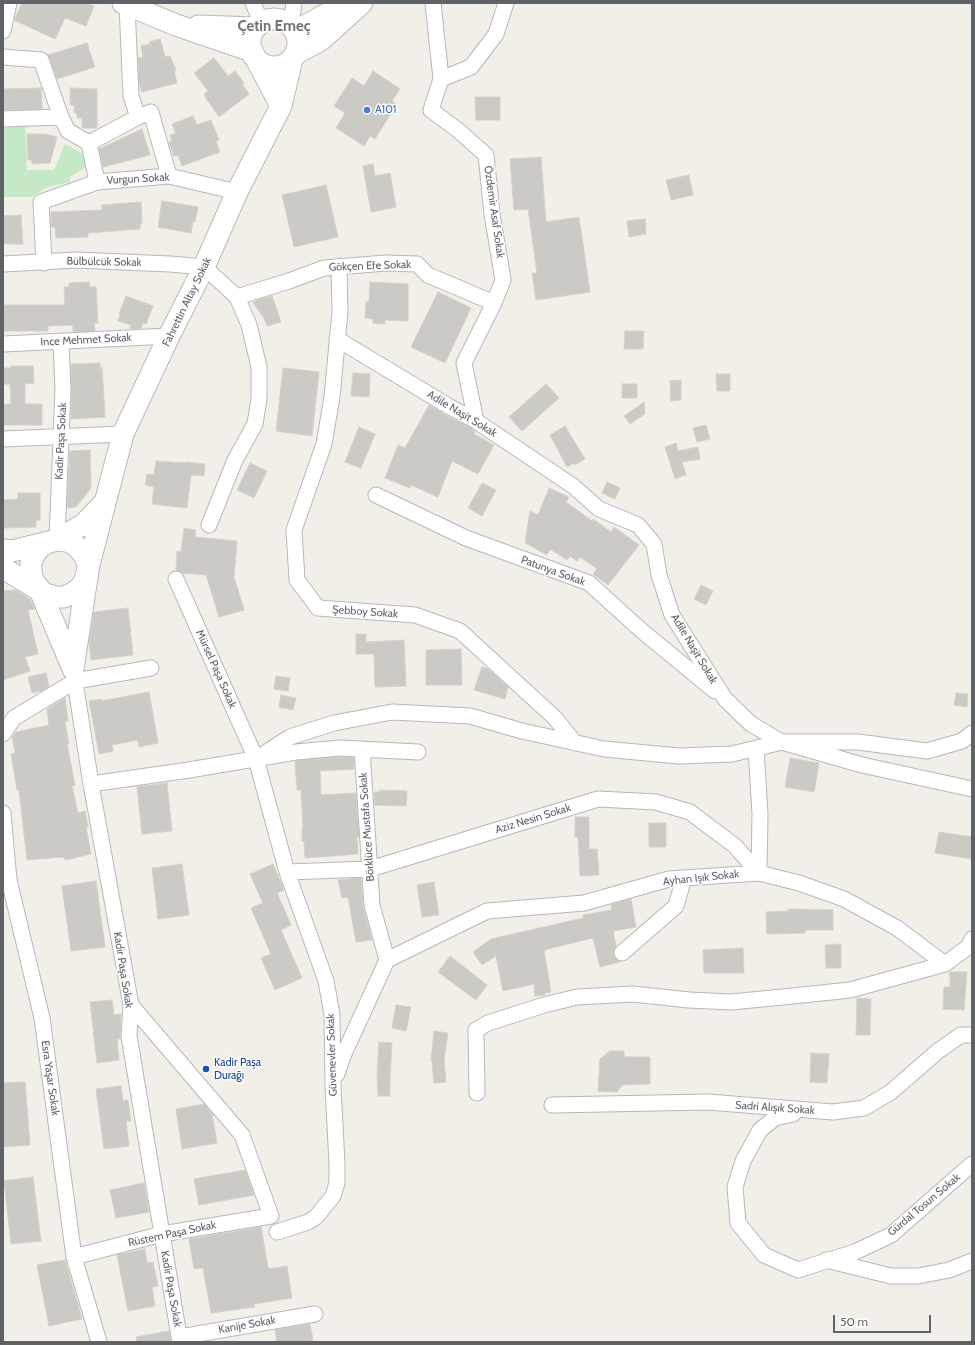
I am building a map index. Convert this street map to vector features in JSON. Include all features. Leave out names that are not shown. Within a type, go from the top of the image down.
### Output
[{"type":"street","points":[[3,31],[9,3]]},
{"type":"street","points":[[253,3],[258,25]]},
{"type":"street","points":[[293,28],[294,3]]},
{"type":"street","points":[[293,28],[346,3]]},
{"type":"street","points":[[138,118],[131,96],[127,4],[176,25],[252,51],[256,58],[269,66],[282,66],[294,56],[321,40],[362,3]]},
{"type":"street","name":"Özdemir Asaf Sokak","points":[[433,3],[441,79],[431,110],[460,130],[486,155],[492,214],[503,280],[494,303]]},
{"type":"street","points":[[441,79],[471,67],[496,34],[506,3]]},
{"type":"street","points":[[281,106],[252,51],[250,43],[251,35],[258,25],[268,19],[284,20],[293,28],[298,38],[299,46],[294,56]]},
{"type":"street","points":[[176,25],[258,25]]},
{"type":"street","name":"Fahrettin Altay Sokak","points":[[88,571],[123,434],[169,336],[204,267],[236,192],[281,106],[294,56]]},
{"type":"street","points":[[3,57],[41,60],[61,117],[68,130],[89,143],[97,182]]},
{"type":"street","points":[[89,143],[151,112],[169,176]]},
{"type":"street","points":[[3,119],[61,117]]},
{"type":"street","name":"Vurgun Sokak","points":[[44,263],[41,202],[97,182],[169,176],[236,192]]},
{"type":"street","name":"Bülbülcük Sokak","points":[[3,264],[44,263],[76,260],[204,267]]},
{"type":"street","name":"Gökçen Efe Sokak","points":[[237,297],[289,281],[324,268],[386,263],[417,264],[428,275],[494,303]]},
{"type":"street","name":"Şebboy Sokak","points":[[339,266],[340,311],[332,397],[324,444],[294,530],[297,580],[318,608],[414,615],[460,631],[555,718],[575,743]]},
{"type":"street","points":[[204,267],[237,297],[249,325],[259,367],[259,399],[255,424],[235,460],[209,526]]},
{"type":"street","points":[[476,421],[464,363],[494,303]]},
{"type":"street","name":"Ince Mehmet Sokak","points":[[3,344],[169,336]]},
{"type":"street","name":"Adile Naşit Sokak","points":[[337,339],[476,421],[573,486],[599,509],[638,525],[654,544],[659,576],[672,615],[725,699],[751,724],[782,742],[862,765],[972,789]]},
{"type":"street","name":"Kadir Paşa Sokak","points":[[57,540],[63,389],[61,342]]},
{"type":"street","points":[[3,439],[123,434]]},
{"type":"street","name":"Patunya Sokak","points":[[376,495],[466,538],[589,584],[642,631],[725,699]]},
{"type":"street","points":[[3,550],[12,551],[57,540],[84,524],[105,502]]},
{"type":"street","points":[[57,540],[67,541],[82,552],[88,571],[83,584],[73,594],[55,597],[46,594],[33,581],[31,563],[34,555],[40,547],[48,542],[57,540]]},
{"type":"street","points":[[3,568],[39,588]]},
{"type":"street","name":"Kadir Paşa Sokak","points":[[74,675],[88,571]]},
{"type":"street","name":"Mürsel Paşa Sokak","points":[[176,579],[256,759]]},
{"type":"street","name":"Kadir Paşa Sokak","points":[[39,588],[74,675],[91,784],[131,1005],[129,1036],[180,1339]]},
{"type":"street","points":[[3,734],[14,718],[74,675],[151,668]]},
{"type":"street","points":[[256,759],[290,737],[334,723],[392,712],[470,716],[522,731],[604,749],[679,756],[732,754],[782,742],[858,742],[927,751],[962,741],[972,733]]},
{"type":"street","points":[[91,784],[189,770],[296,752],[340,748],[418,752]]},
{"type":"street","name":"Börklüce Mustafa Sokak","points":[[362,749],[372,905],[387,960]]},
{"type":"street","points":[[756,749],[760,814],[759,873]]},
{"type":"street","name":"Güvenevler Sokak","points":[[256,759],[287,872],[326,982],[332,1014],[333,1086],[337,1164],[336,1183],[333,1196],[316,1217],[308,1222],[277,1232]]},
{"type":"street","name":"Aziz Nesin Sokak","points":[[287,872],[370,868],[598,799],[656,802],[690,812],[735,846],[759,873]]},
{"type":"street","name":"Esra Yaşar Sokak","points":[[3,813],[6,877],[42,1018],[74,1257],[98,1342]]},
{"type":"street","name":"Ayhan Işık Sokak","points":[[387,960],[487,911],[584,904],[670,879],[759,873],[799,883],[844,899],[897,928],[945,964]]},
{"type":"street","points":[[622,953],[676,906],[684,878]]},
{"type":"street","points":[[477,1093],[476,1030],[488,1023],[544,1005],[577,997],[633,994],[689,1000],[731,1002],[850,990],[945,964],[968,947],[972,939]]},
{"type":"street","points":[[333,1086],[343,1056],[387,960]]},
{"type":"street","name":"Rüstem Paşa Sokak","points":[[74,1257],[162,1234],[271,1216],[242,1135],[131,1005]]},
{"type":"street","name":"Sadri Alışık Sokak","points":[[552,1105],[708,1102],[833,1112],[864,1108],[892,1092],[938,1051],[961,1035],[972,1035]]},
{"type":"street","name":"Gürdal Tosun Sokak","points":[[808,1110],[775,1118],[760,1130],[743,1161],[735,1187],[738,1223],[764,1255],[798,1270],[825,1260],[855,1252],[891,1235],[972,1164]]},
{"type":"street","points":[[825,1260],[891,1276],[918,1276],[949,1270],[972,1261]]},
{"type":"street","name":"Kanije Sokak","points":[[180,1339],[315,1314]]},
{"type":"green space","points":[[25,122],[27,170],[54,170],[65,144],[80,152],[90,164],[70,177],[70,182],[48,187],[31,197],[3,197],[3,129]]},
{"type":"building","points":[[22,3],[87,3],[94,6],[86,26],[65,18],[55,39],[14,20]]},
{"type":"building","points":[[160,39],[165,57],[170,56],[176,70],[174,71],[177,83],[142,92],[139,83],[138,58],[143,57],[141,46],[150,44],[149,42]]},
{"type":"building","points":[[87,43],[95,67],[57,79],[48,55]]},
{"type":"building","points":[[214,58],[228,76],[235,71],[244,83],[242,84],[249,94],[219,117],[205,97],[205,93],[208,91],[194,73]]},
{"type":"building","name":"A101","points":[[373,71],[400,89],[392,101],[397,104],[375,139],[370,136],[364,146],[336,128],[345,113],[334,106],[352,78],[364,86]]},
{"type":"building","points":[[41,88],[42,109],[3,110],[3,89]]},
{"type":"building","points":[[70,88],[97,89],[97,128],[82,128],[82,118],[77,118],[77,113],[74,113],[74,105],[70,105]]},
{"type":"building","points":[[475,97],[500,97],[500,120],[476,120]]},
{"type":"building","points":[[193,116],[197,125],[211,120],[219,140],[216,141],[220,152],[182,166],[178,155],[174,156],[169,142],[172,141],[170,135],[176,133],[172,124]]},
{"type":"building","points":[[142,129],[150,155],[103,167],[99,149]]},
{"type":"building","points":[[27,134],[45,134],[57,137],[50,163],[32,164],[32,160],[28,160]]},
{"type":"building","points":[[541,157],[546,222],[579,217],[590,292],[536,300],[532,273],[537,273],[528,209],[514,210],[510,159]]},
{"type":"building","points":[[373,164],[375,176],[390,173],[396,207],[371,212],[363,166]]},
{"type":"building","points":[[689,175],[693,195],[671,200],[666,180]]},
{"type":"building","points":[[326,185],[338,237],[294,247],[282,195]]},
{"type":"building","points":[[162,201],[198,207],[191,233],[158,227]]},
{"type":"building","points":[[141,202],[142,224],[140,223],[140,229],[88,233],[88,237],[56,238],[55,227],[51,227],[51,212],[102,210],[102,205]]},
{"type":"building","points":[[21,215],[23,244],[3,244],[3,216]]},
{"type":"building","points":[[645,219],[646,234],[629,237],[627,221]]},
{"type":"building","points":[[89,282],[90,287],[96,287],[98,323],[94,323],[95,331],[73,332],[73,325],[48,326],[48,331],[3,331],[3,305],[65,305],[64,287],[69,287],[69,283]]},
{"type":"building","points":[[370,282],[408,284],[408,321],[385,320],[385,324],[373,323],[373,319],[365,318],[366,302],[369,302]]},
{"type":"building","points":[[438,292],[471,308],[445,363],[411,347]]},
{"type":"building","points":[[126,296],[153,306],[146,324],[143,323],[141,328],[132,329],[130,328],[131,325],[118,321]]},
{"type":"building","points":[[272,296],[281,322],[267,326],[264,318],[253,303],[257,300]]},
{"type":"building","points":[[625,331],[644,331],[643,349],[624,349]]},
{"type":"building","points":[[100,363],[100,370],[102,366],[105,417],[71,419],[71,364]]},
{"type":"building","points":[[11,366],[33,366],[34,383],[25,384],[25,404],[42,404],[42,425],[3,425],[3,404],[11,404],[10,384],[3,384],[3,368],[12,368]]},
{"type":"building","points":[[283,368],[319,372],[312,436],[276,431]]},
{"type":"building","points":[[353,373],[370,374],[369,397],[351,396]]},
{"type":"building","points":[[716,374],[730,374],[730,391],[717,391]]},
{"type":"building","points":[[681,380],[681,400],[671,401],[670,381]]},
{"type":"building","points":[[546,384],[559,398],[522,431],[509,417]]},
{"type":"building","points":[[622,384],[637,384],[637,398],[622,398]]},
{"type":"building","points":[[644,402],[645,414],[630,424],[624,416]]},
{"type":"building","points":[[429,405],[472,429],[475,431],[474,434],[494,445],[478,474],[452,461],[438,497],[411,485],[410,488],[385,478],[398,445],[405,448]]},
{"type":"building","points":[[706,425],[710,439],[697,442],[693,428]]},
{"type":"building","points":[[565,426],[585,459],[575,465],[574,463],[567,467],[550,435]]},
{"type":"building","points":[[359,427],[375,434],[361,468],[345,462]]},
{"type":"building","points":[[676,443],[678,451],[698,447],[700,459],[682,462],[686,475],[675,479],[665,447]]},
{"type":"building","points":[[90,450],[91,488],[76,507],[67,508],[70,451]]},
{"type":"building","points":[[156,461],[205,464],[204,476],[191,475],[187,508],[152,504],[154,487],[145,485],[147,474],[154,475]]},
{"type":"building","points":[[250,463],[267,471],[254,498],[237,490]]},
{"type":"building","points":[[607,482],[620,488],[615,499],[602,493]]},
{"type":"building","points":[[482,483],[496,490],[482,516],[468,508]]},
{"type":"building","points":[[549,488],[569,497],[566,502],[592,521],[593,519],[611,532],[614,527],[639,545],[608,585],[593,574],[597,569],[580,557],[577,561],[570,556],[567,560],[550,549],[547,555],[525,543],[530,511],[538,515]]},
{"type":"building","points":[[18,493],[40,493],[40,520],[36,520],[36,527],[3,528],[3,500],[18,499]]},
{"type":"building","points":[[184,528],[196,530],[195,537],[237,541],[234,577],[244,610],[219,617],[206,575],[182,573],[176,570],[177,551],[181,552]]},
{"type":"building","points":[[701,585],[713,591],[706,605],[694,599]]},
{"type":"building","points":[[16,590],[30,599],[35,609],[28,610],[38,654],[25,657],[30,671],[3,680],[3,591]]},
{"type":"building","points":[[128,608],[133,655],[91,660],[89,643],[94,612]]},
{"type":"building","points":[[356,634],[366,634],[366,642],[404,640],[406,686],[375,687],[374,654],[356,654]]},
{"type":"building","points":[[461,649],[462,685],[426,685],[426,650]]},
{"type":"building","points":[[482,667],[488,669],[508,687],[505,699],[474,690]]},
{"type":"building","points":[[46,673],[49,686],[42,691],[32,693],[28,677]]},
{"type":"building","points":[[276,676],[290,678],[288,691],[274,689]]},
{"type":"building","points":[[149,692],[158,743],[139,747],[138,740],[112,745],[113,751],[99,754],[89,701],[101,699],[101,701]]},
{"type":"building","points":[[956,693],[968,694],[967,707],[954,705]]},
{"type":"building","points":[[281,695],[296,698],[293,710],[279,707]]},
{"type":"building","points":[[65,698],[68,721],[65,721],[69,744],[67,744],[75,785],[72,786],[78,813],[85,811],[88,827],[86,827],[91,854],[65,860],[64,857],[27,860],[19,790],[17,790],[11,754],[15,753],[12,737],[16,732],[49,725],[47,709]]},
{"type":"building","points":[[340,757],[354,758],[354,769],[320,771],[321,795],[356,793],[359,837],[357,837],[358,854],[305,858],[304,841],[302,841],[303,829],[301,790],[297,790],[295,761]]},
{"type":"building","points":[[790,758],[819,763],[814,792],[785,787]]},
{"type":"building","points":[[167,783],[172,831],[142,834],[137,787]]},
{"type":"building","points":[[380,790],[407,791],[406,806],[375,805],[374,792],[380,792]]},
{"type":"building","points":[[575,817],[589,817],[589,849],[597,849],[599,875],[580,876],[578,837],[575,837]]},
{"type":"building","points":[[649,823],[666,823],[666,847],[649,847]]},
{"type":"building","points":[[939,832],[972,837],[972,859],[935,853]]},
{"type":"building","points":[[182,864],[189,915],[158,919],[152,868]]},
{"type":"building","points":[[273,864],[284,890],[277,893],[291,925],[281,930],[302,978],[275,990],[261,958],[271,954],[251,908],[263,903],[250,874]]},
{"type":"building","points":[[361,878],[363,907],[372,940],[356,942],[348,897],[342,898],[338,880]]},
{"type":"building","points":[[96,881],[105,947],[71,951],[62,886]]},
{"type":"building","points":[[434,882],[439,915],[422,917],[417,885]]},
{"type":"building","points":[[631,899],[636,927],[613,931],[616,946],[613,955],[620,962],[600,967],[593,938],[544,950],[551,992],[545,993],[545,995],[535,996],[534,984],[503,991],[496,956],[482,965],[473,952],[491,939],[583,918],[583,915],[612,910],[611,905]]},
{"type":"building","points":[[789,909],[833,910],[833,930],[805,930],[805,933],[767,934],[766,912],[789,911]]},
{"type":"building","points":[[841,944],[841,968],[826,968],[825,945]]},
{"type":"building","points":[[743,948],[744,973],[704,973],[703,950]]},
{"type":"building","points":[[450,956],[487,985],[476,1000],[438,972]]},
{"type":"building","points":[[950,972],[967,972],[964,1010],[943,1009],[944,987],[950,987]]},
{"type":"building","points":[[857,998],[871,999],[870,1035],[856,1035]]},
{"type":"building","points":[[112,1000],[114,1015],[121,1014],[120,1039],[117,1039],[119,1060],[97,1063],[90,1002]]},
{"type":"building","points":[[396,1005],[411,1007],[406,1031],[392,1028]]},
{"type":"building","points":[[434,1031],[448,1033],[444,1060],[446,1082],[434,1083],[431,1061]]},
{"type":"building","points":[[379,1042],[392,1043],[390,1096],[378,1096],[377,1074]]},
{"type":"building","points":[[610,1051],[624,1051],[624,1057],[650,1057],[650,1084],[622,1085],[617,1092],[598,1091],[600,1059]]},
{"type":"building","points":[[811,1053],[829,1054],[827,1083],[810,1082]]},
{"type":"building","points":[[25,1082],[30,1145],[3,1147],[3,1083]]},
{"type":"building","points":[[121,1086],[123,1101],[128,1100],[131,1121],[126,1121],[129,1146],[104,1149],[96,1089]]},
{"type":"building","points":[[204,1104],[212,1114],[217,1143],[182,1149],[176,1109]]},
{"type":"building","points":[[245,1170],[254,1195],[199,1205],[194,1179]]},
{"type":"building","points":[[33,1177],[41,1241],[11,1244],[4,1181]]},
{"type":"building","points":[[144,1183],[149,1212],[116,1218],[110,1190]]},
{"type":"building","points":[[261,1227],[268,1268],[270,1269],[287,1266],[292,1298],[254,1304],[255,1307],[211,1313],[203,1268],[194,1269],[189,1239]]},
{"type":"building","points":[[145,1249],[147,1263],[153,1262],[158,1286],[152,1287],[155,1306],[128,1311],[117,1255]]},
{"type":"building","points":[[65,1260],[82,1319],[49,1326],[37,1265]]},
{"type":"building","points":[[310,1324],[313,1340],[305,1342],[277,1342],[275,1330]]},
{"type":"building","points":[[169,1331],[171,1342],[137,1342],[136,1337]]},
{"type":"place","name":"A101","points":[[367,110]]},
{"type":"place","name":"Kadir Paşa Durağı","points":[[206,1069]]},
{"type":"district","name":"Çetin Emeç","points":[[274,27]]}]
